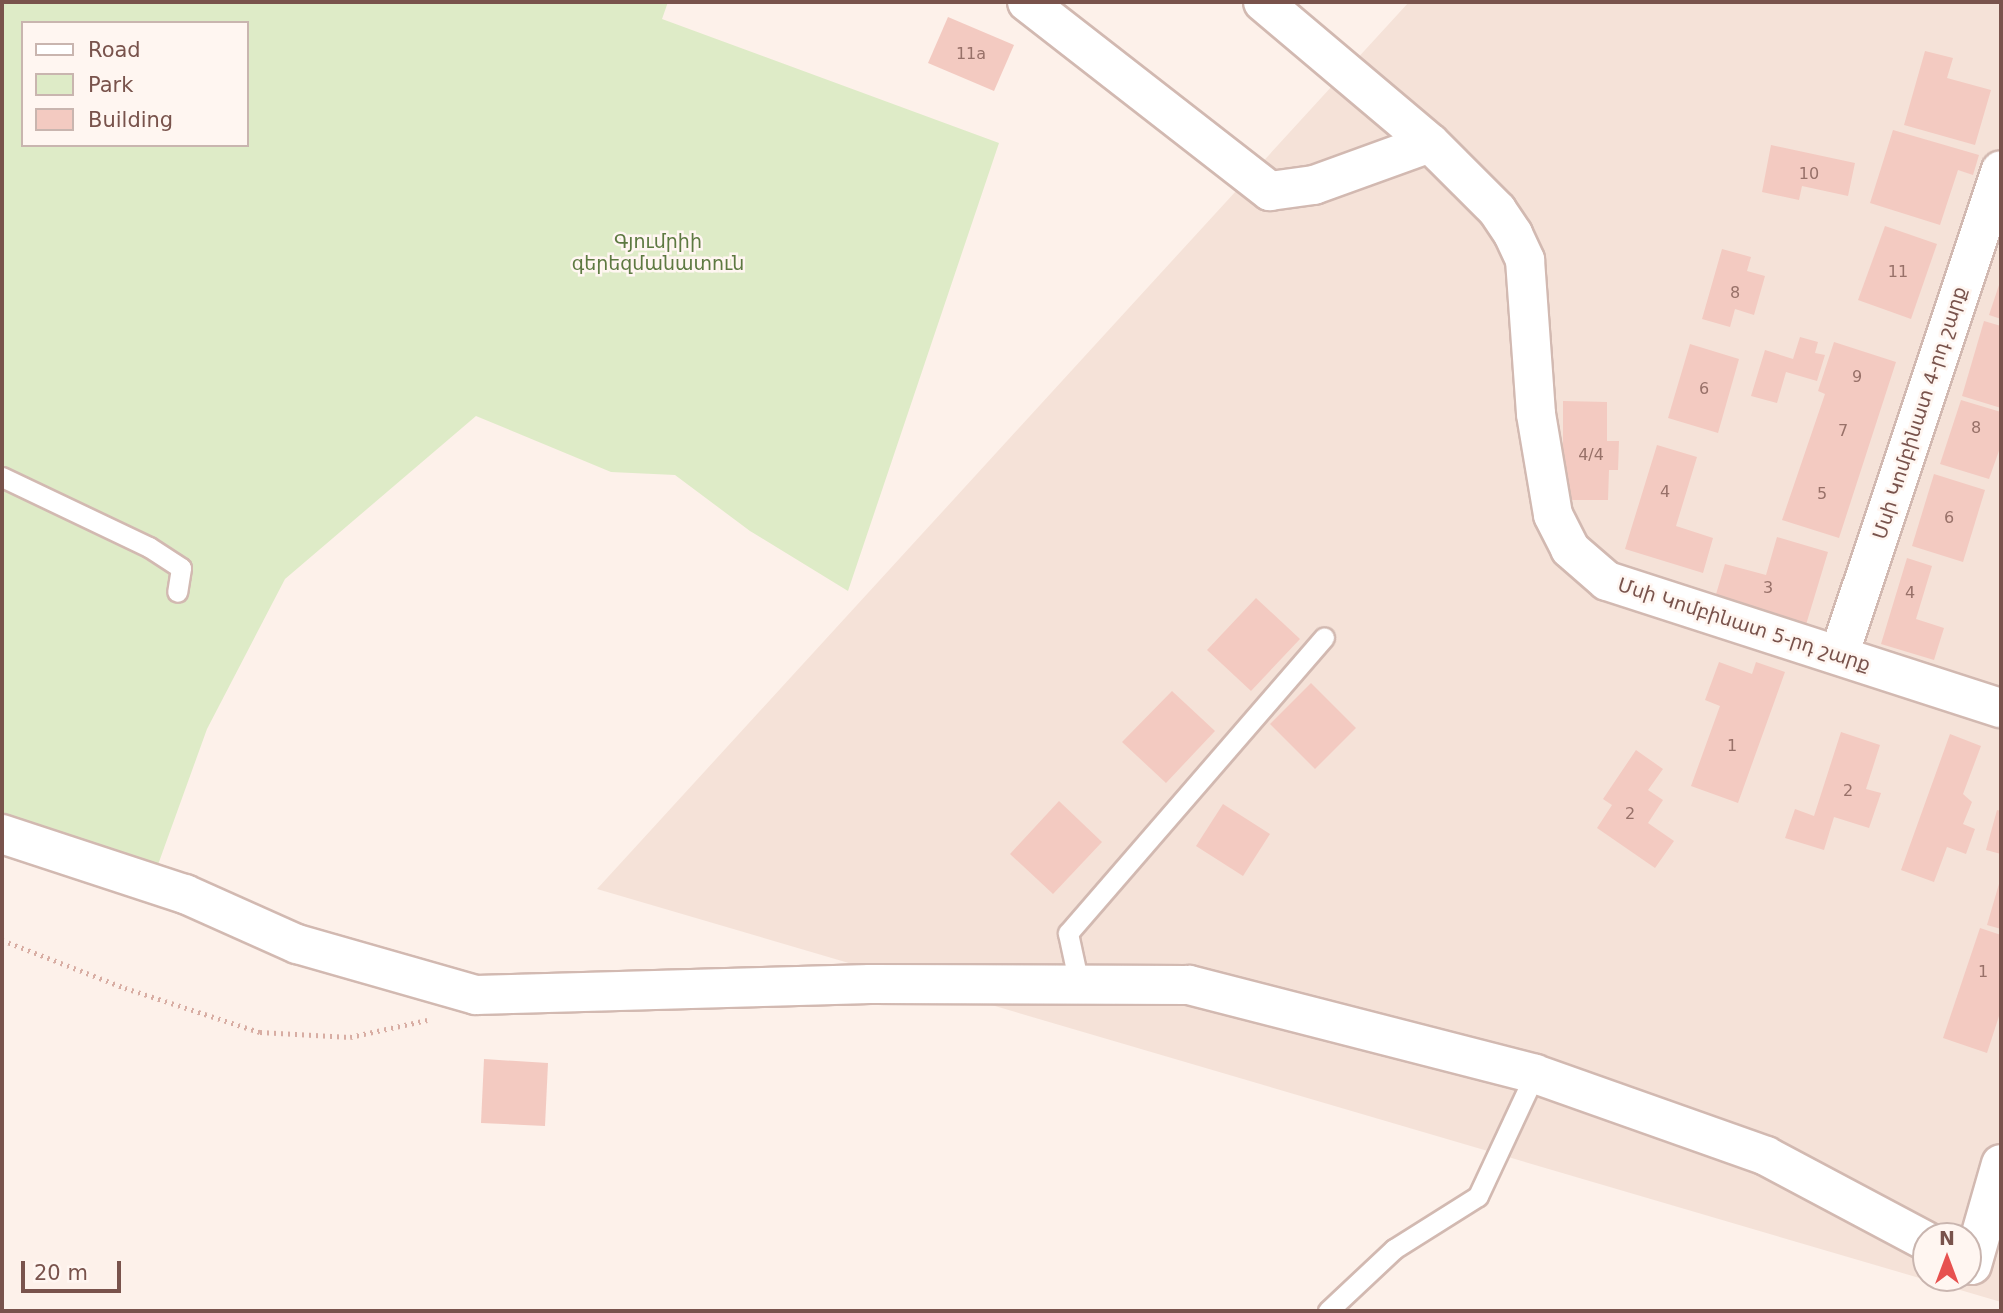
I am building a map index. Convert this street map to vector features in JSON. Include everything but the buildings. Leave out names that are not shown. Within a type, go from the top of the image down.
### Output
[{"type":"street","points":[[1027,2],[1270,191],[1314,185],[1430,143]]},
{"type":"street","name":"Մսի Կոմբինատ 5-րդ շարք","points":[[1263,2],[1430,143],[1497,210],[1525,260],[1536,414],[1553,515],[1570,550],[1607,581],[2001,708]]},
{"type":"street","name":"Մսի Կոմբինատ 4-րդ շարք","points":[[1839,655],[2001,170]]},
{"type":"street","points":[[2,834],[185,894],[297,944],[475,995],[870,984],[1189,985],[1535,1074],[1766,1156],[1912,1234]]},
{"type":"street","points":[[1982,1262],[2001,1164]]},
{"type":"lane","points":[[2,477],[149,547],[181,568],[177,592]]},
{"type":"lane","points":[[1079,984],[1068,933],[1324,637]]},
{"type":"lane","points":[[1328,1311],[1394,1249],[1478,1196],[1535,1074]]},
{"type":"path","points":[[2,940],[125,988],[260,1032],[350,1037],[443,1016],[475,995]]},
{"type":"shaded area","points":[[1409,2],[2001,2],[2001,1302],[1967,1292],[1982,1292],[1982,1222],[1912,1222],[1912,1276],[597,889]]},
{"type":"green space","name":"Գյումրիի գերեզմանատուն","points":[[2,2],[668,2],[662,19],[999,143],[848,591],[750,531],[675,475],[611,472],[476,416],[285,579],[207,729],[155,873],[2,823]]}]
